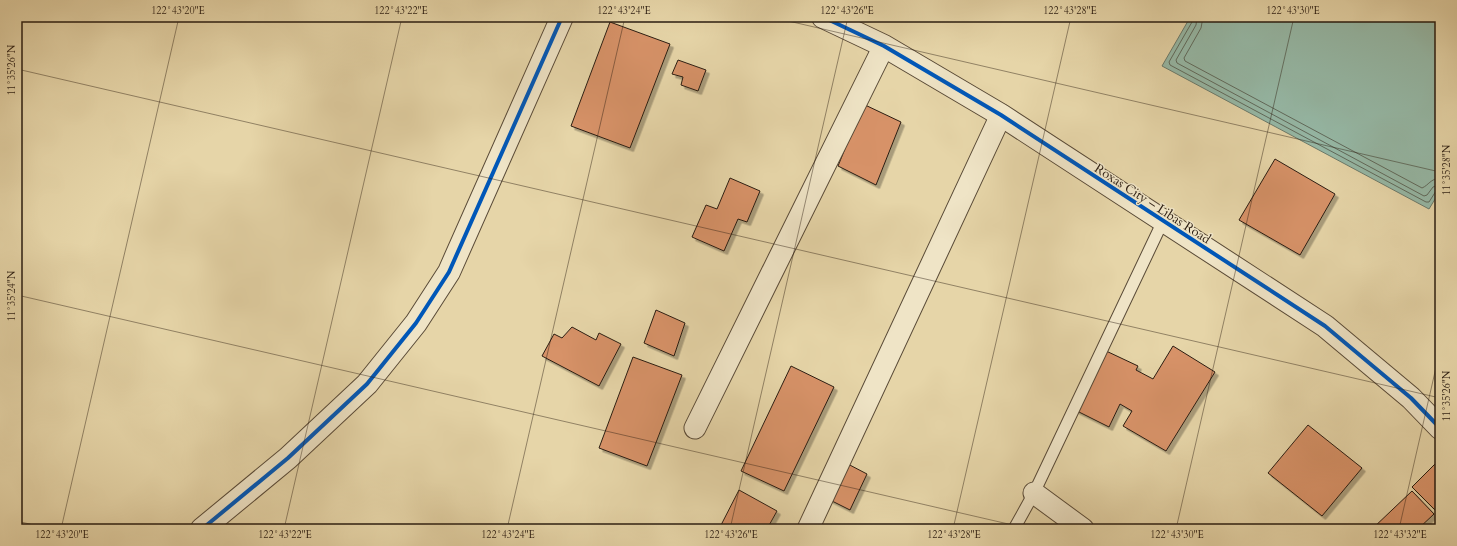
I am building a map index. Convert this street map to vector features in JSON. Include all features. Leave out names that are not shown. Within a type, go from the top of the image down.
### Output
[{"type":"street","points":[[202,529],[288,458],[366,384],[416,323],[449,272],[562,17]]},
{"type":"street","name":"Roxas City – Libas Road","points":[[831,19],[884,46],[1001,115],[1163,222],[1325,326],[1411,398],[1440,428]]},
{"type":"street","points":[[695,428],[884,46]]},
{"type":"street","points":[[808,529],[1001,115]]},
{"type":"street","points":[[1034,493],[1083,529]]},
{"type":"lane","points":[[1014,529],[1034,493],[1163,222]]},
{"type":"water","points":[[1184,17],[1440,17],[1440,191],[1429,209],[1162,66],[1188,21]]},
{"type":"building","points":[[610,22],[670,44],[630,148],[571,126]]},
{"type":"building","points":[[678,60],[706,70],[698,91],[681,85],[683,77],[672,74]]},
{"type":"building","points":[[863,104],[901,122],[876,185],[838,166]]},
{"type":"building","points":[[1275,159],[1335,194],[1300,255],[1239,220]]},
{"type":"building","points":[[730,178],[760,191],[747,222],[738,219],[724,251],[692,237],[706,205],[717,209]]},
{"type":"building","points":[[656,310],[685,323],[674,356],[644,343]]},
{"type":"building","points":[[572,327],[596,340],[599,333],[621,344],[599,386],[542,356],[554,334],[562,338]]},
{"type":"building","points":[[1173,346],[1215,372],[1166,451],[1123,426],[1132,411],[1120,404],[1109,427],[1075,410],[1104,350],[1138,366],[1136,370],[1153,379]]},
{"type":"building","points":[[633,357],[682,375],[647,466],[599,448]]},
{"type":"building","points":[[791,366],[834,387],[784,491],[741,471]]},
{"type":"building","points":[[1308,425],[1362,468],[1322,516],[1268,473]]},
{"type":"building","points":[[844,462],[867,474],[850,510],[828,499]]},
{"type":"building","points":[[1436,463],[1440,468],[1440,515],[1412,487]]},
{"type":"building","points":[[739,490],[777,511],[767,529],[719,529]]},
{"type":"building","points":[[1412,491],[1434,514],[1418,529],[1372,529]]},
{"type":"cycle path","points":[[202,529],[288,458],[367,384],[416,323],[449,272],[562,17]]},
{"type":"cycle path","points":[[823,17],[884,46],[1001,115],[1325,326],[1411,398],[1440,428]]}]
